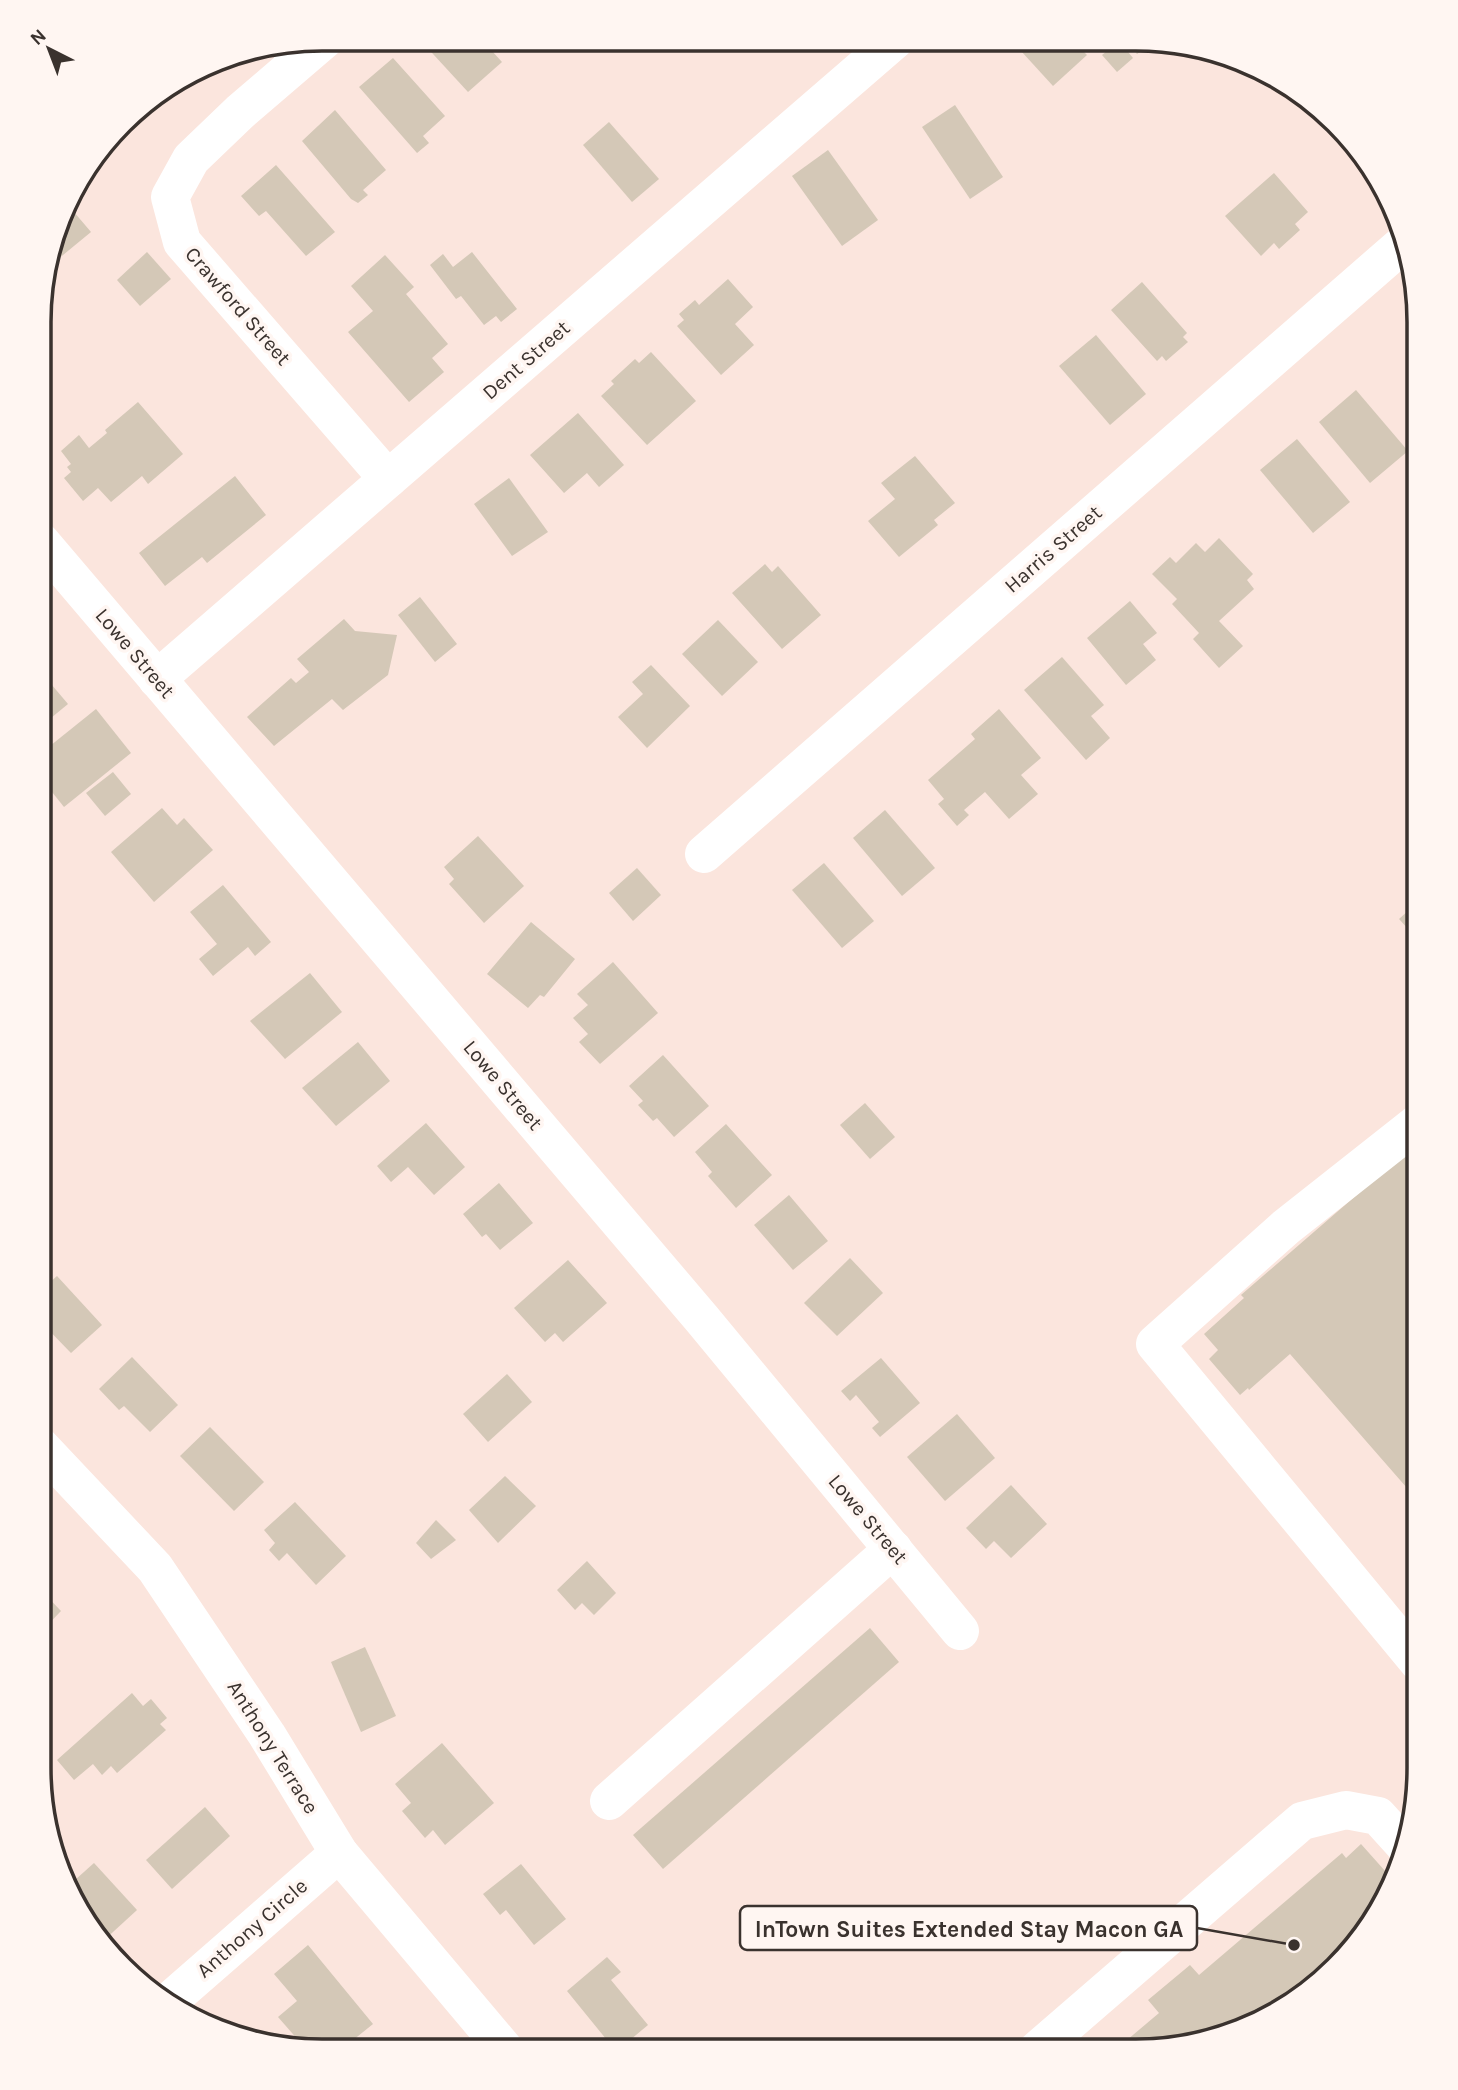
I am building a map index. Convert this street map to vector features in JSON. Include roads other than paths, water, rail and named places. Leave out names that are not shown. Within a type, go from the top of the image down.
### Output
[{"type":"street","name":"Crawford Street","points":[[310,51],[191,159],[170,197],[182,242],[388,479]]},
{"type":"street","name":"Dent Street","points":[[157,678],[882,51]]},
{"type":"street","name":"Harris Street","points":[[704,854],[1397,249]]},
{"type":"street","name":"Lowe Street","points":[[51,554],[693,1309],[960,1631]]},
{"type":"street","points":[[1407,1131],[1286,1227],[1155,1344],[1407,1648]]},
{"type":"street","name":"Anthony Terrace","points":[[51,1458],[155,1568],[268,1734],[339,1853],[496,2039]]},
{"type":"street","points":[[609,1801],[893,1549]]},
{"type":"street","points":[[1050,2039],[1302,1821],[1346,1810],[1378,1816],[1398,1838]]},
{"type":"street","name":"Anthony Circle","points":[[175,1996],[339,1853]]},
{"type":"place","name":"InTown Suites Extended Stay Macon GA","points":[[1294,1945]]}]
